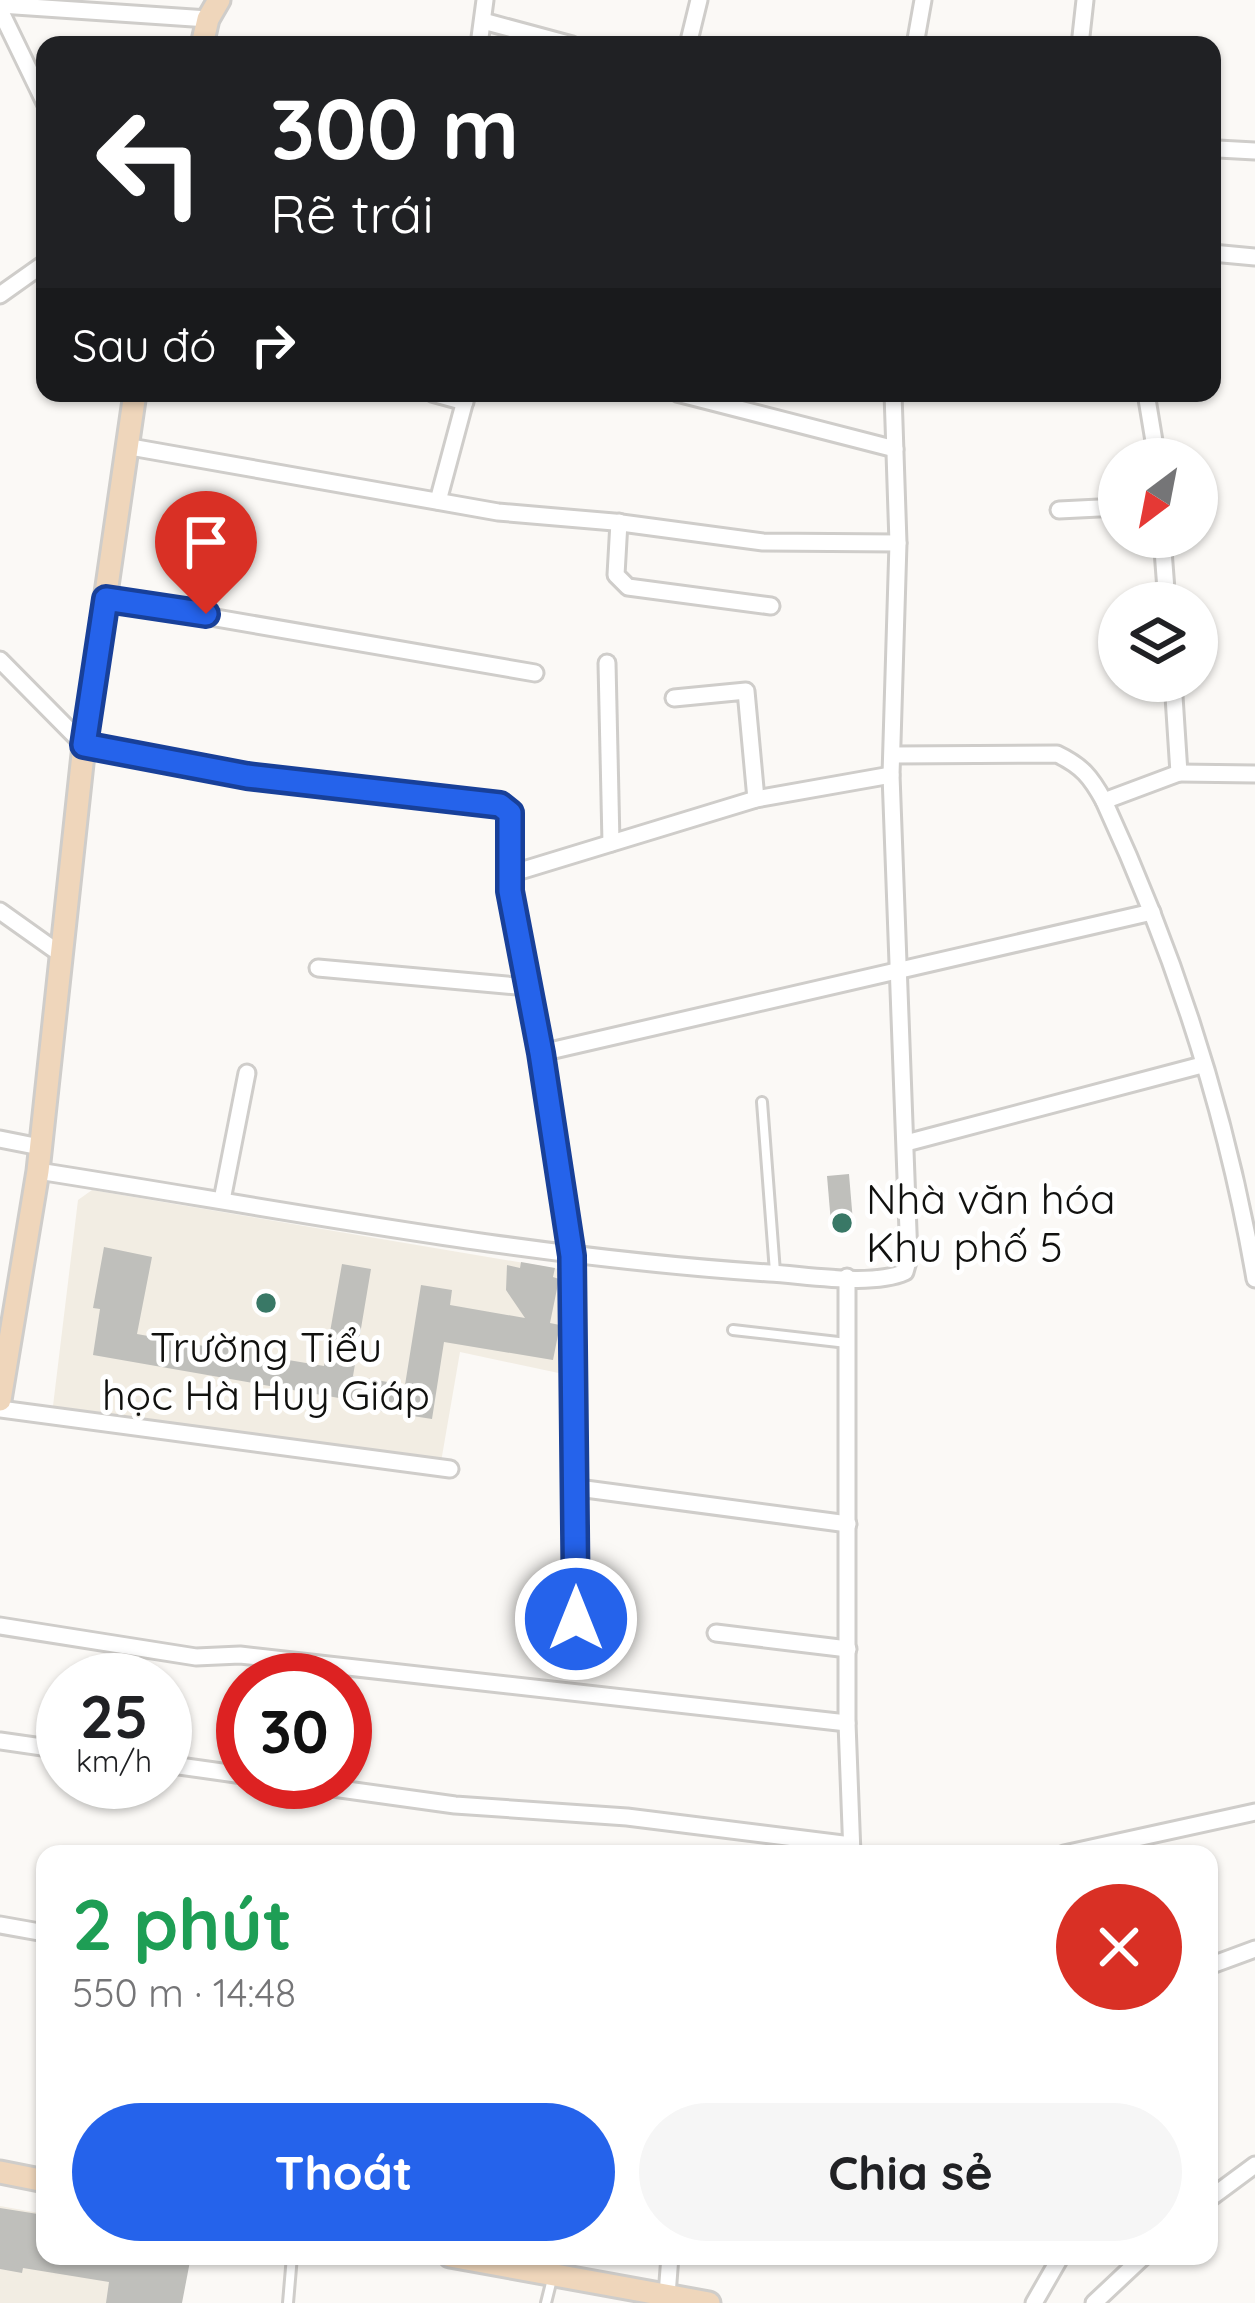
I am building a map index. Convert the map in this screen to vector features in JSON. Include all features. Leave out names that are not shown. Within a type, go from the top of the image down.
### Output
[{"type":"street","points":[[480,36],[485,0]]},
{"type":"street","points":[[690,36],[698,0]]},
{"type":"street","points":[[917,36],[923,0]]},
{"type":"street","points":[[1081,36],[1085,0]]},
{"type":"street","points":[[36,84],[0,8],[214,9]]},
{"type":"street","points":[[483,21],[539,36]]},
{"type":"street","points":[[1221,149],[1255,151]]},
{"type":"street","points":[[1221,254],[1255,257]]},
{"type":"street","points":[[0,296],[36,270]]},
{"type":"street","points":[[133,402],[84,745],[38,1171],[9,1291],[0,1404],[450,1469]]},
{"type":"street","points":[[438,502],[465,402]]},
{"type":"street","points":[[711,402],[895,449]]},
{"type":"street","points":[[38,1171],[572,1256],[847,1277],[893,1277],[905,1272],[909,1258],[906,1143],[891,776],[898,543],[893,402]]},
{"type":"street","points":[[1147,402],[1153,438]]},
{"type":"street","points":[[125,446],[498,512],[763,542],[898,543]]},
{"type":"street","points":[[1060,510],[1098,508]]},
{"type":"street","points":[[620,523],[616,575],[628,587],[771,606]]},
{"type":"street","points":[[106,599],[535,674]]},
{"type":"street","points":[[0,660],[84,745],[247,776],[500,805],[510,813],[514,920],[541,1053],[572,1256],[576,1619]]},
{"type":"street","points":[[607,663],[611,843]]},
{"type":"street","points":[[674,698],[746,691],[756,799]]},
{"type":"street","points":[[1174,702],[1179,773]]},
{"type":"street","points":[[893,754],[1057,754],[1090,775],[1152,912],[1185,1004],[1246,1223],[1255,1279]]},
{"type":"street","points":[[1104,801],[1179,773],[1255,774]]},
{"type":"street","points":[[510,874],[756,799],[891,776]]},
{"type":"street","points":[[0,911],[59,953]]},
{"type":"street","points":[[541,1053],[1152,912]]},
{"type":"street","points":[[318,968],[528,987]]},
{"type":"street","points":[[906,1143],[1202,1065]]},
{"type":"street","points":[[222,1200],[247,1073]]},
{"type":"street","points":[[0,1138],[40,1147]]},
{"type":"street","points":[[847,1277],[852,1845]]},
{"type":"street","points":[[578,1488],[848,1524]]},
{"type":"street","points":[[0,1626],[196,1657],[240,1654],[848,1723]]},
{"type":"street","points":[[716,1634],[848,1649]]},
{"type":"street","points":[[0,1741],[36,1746]]},
{"type":"street","points":[[372,1794],[454,1805],[627,1817],[824,1845]]},
{"type":"street","points":[[1105,1845],[1255,1812]]},
{"type":"street","points":[[0,1925],[36,1932]]},
{"type":"street","points":[[1218,1963],[1255,1949]]},
{"type":"street","points":[[1218,2192],[1255,2165]]},
{"type":"street","points":[[0,2172],[36,2179]]},
{"type":"street","points":[[499,2265],[709,2303]]},
{"type":"street","points":[[671,2265],[674,2299]]},
{"type":"street","points":[[1034,2303],[1056,2265]]},
{"type":"street","points":[[1094,2303],[1134,2265]]},
{"type":"lane","points":[[762,1102],[776,1273]]},
{"type":"lane","points":[[733,1330],[848,1344]]},
{"type":"lane","points":[[288,2303],[291,2265]]},
{"type":"lane","points":[[546,2303],[553,2275]]},
{"type":"shaded area","name":"Trường Tiểu học Hà Huy Giáp","points":[[92,1190],[565,1270],[568,1375],[460,1352],[441,1462],[53,1406],[78,1200]]},
{"type":"shaded area","points":[[0,2206],[36,2212],[36,2265],[164,2265],[158,2303],[0,2303]]},
{"type":"building","points":[[849,1174],[853,1222],[831,1223],[827,1176]]},
{"type":"building","points":[[104,1247],[152,1257],[137,1334],[215,1348],[217,1336],[255,1342],[253,1354],[324,1366],[342,1264],[371,1269],[353,1376],[405,1385],[421,1285],[452,1290],[450,1305],[525,1318],[506,1290],[507,1265],[520,1268],[521,1262],[555,1268],[553,1277],[559,1279],[550,1323],[560,1325],[553,1360],[444,1342],[432,1419],[361,1408],[362,1402],[93,1355],[100,1309],[93,1308]]},
{"type":"building","points":[[0,2208],[36,2214],[36,2265],[189,2265],[182,2303],[106,2303],[109,2282],[23,2268],[22,2273],[0,2269]]},
{"type":"place","name":"Nhà văn hóa Khu phố 5","points":[[842,1223]]},
{"type":"place","name":"Trường Tiểu học Hà Huy Giáp","points":[[266,1303]]},
{"type":"route","points":[[206,614],[106,599],[84,745],[247,776],[500,805],[510,813],[514,920],[541,1053],[572,1256],[576,1619]]}]
